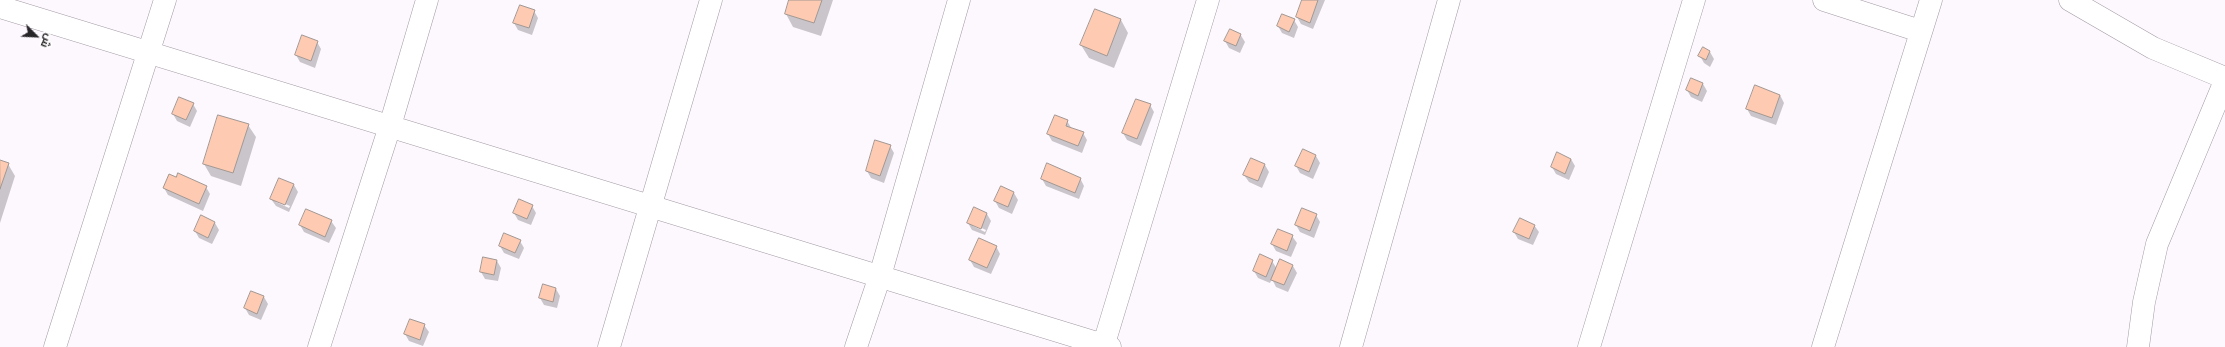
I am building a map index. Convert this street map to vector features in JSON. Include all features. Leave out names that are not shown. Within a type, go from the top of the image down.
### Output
[{"type":"street","points":[[55,347],[150,54],[166,0]]},
{"type":"street","points":[[319,347],[390,126],[427,0]]},
{"type":"street","points":[[609,347],[711,0]]},
{"type":"street","points":[[856,347],[880,276],[959,0]]},
{"type":"street","points":[[0,7],[1106,346],[1208,0]]},
{"type":"street","points":[[1351,347],[1449,0]]},
{"type":"street","points":[[1588,347],[1694,0]]},
{"type":"street","points":[[1824,0],[1920,31]]},
{"type":"street","points":[[1823,347],[1920,31],[1931,0]]},
{"type":"street","points":[[2070,0],[2153,48],[2225,80],[2158,244],[2144,302],[2138,347]]},
{"type":"street","points":[[1831,322],[1840,347]]},
{"type":"building","points":[[789,0],[822,0],[814,23],[785,14]]},
{"type":"building","points":[[1302,0],[1318,0],[1310,23],[1296,17]]},
{"type":"building","points":[[520,5],[535,10],[529,28],[513,23]]},
{"type":"building","points":[[1095,9],[1121,19],[1107,56],[1080,45]]},
{"type":"building","points":[[1282,14],[1295,19],[1289,32],[1277,26]]},
{"type":"building","points":[[1230,29],[1241,34],[1236,46],[1224,41]]},
{"type":"building","points":[[302,35],[318,41],[311,61],[295,55]]},
{"type":"building","points":[[1703,47],[1710,51],[1706,60],[1698,56]]},
{"type":"building","points":[[1691,78],[1703,83],[1698,96],[1686,90]]},
{"type":"building","points":[[1755,85],[1780,95],[1772,118],[1746,109]]},
{"type":"building","points":[[179,97],[194,103],[186,120],[172,114]]},
{"type":"building","points":[[1136,99],[1151,104],[1137,139],[1122,133]]},
{"type":"building","points":[[218,115],[249,124],[233,173],[203,164]]},
{"type":"building","points":[[1055,115],[1068,120],[1066,126],[1084,132],[1078,146],[1047,134]]},
{"type":"building","points":[[875,140],[891,145],[880,176],[866,171]]},
{"type":"building","points":[[1303,149],[1316,155],[1309,172],[1295,166]]},
{"type":"building","points":[[1557,152],[1571,159],[1565,174],[1551,167]]},
{"type":"building","points":[[1251,158],[1265,164],[1258,181],[1243,175]]},
{"type":"building","points":[[0,160],[9,163],[0,189]]},
{"type":"building","points":[[1047,163],[1081,178],[1075,193],[1041,179]]},
{"type":"building","points":[[178,173],[207,186],[199,204],[163,188],[169,174],[176,177]]},
{"type":"building","points":[[279,178],[294,184],[285,205],[270,199]]},
{"type":"building","points":[[1001,186],[1014,192],[1008,207],[994,201]]},
{"type":"building","points":[[519,199],[533,205],[527,219],[513,213]]},
{"type":"building","points":[[974,207],[987,213],[981,229],[967,223]]},
{"type":"building","points":[[1302,208],[1317,214],[1310,231],[1295,225]]},
{"type":"building","points":[[306,209],[332,220],[325,237],[299,225]]},
{"type":"building","points":[[201,215],[215,222],[208,238],[194,231]]},
{"type":"building","points":[[1520,218],[1535,225],[1529,239],[1513,232]]},
{"type":"building","points":[[1278,229],[1293,235],[1287,251],[1271,244]]},
{"type":"building","points":[[504,233],[521,240],[515,253],[499,246]]},
{"type":"building","points":[[979,238],[997,246],[987,268],[969,260]]},
{"type":"building","points":[[1260,254],[1273,260],[1266,277],[1253,271]]},
{"type":"building","points":[[483,257],[497,260],[494,275],[480,272]]},
{"type":"building","points":[[1280,259],[1293,265],[1284,285],[1271,280]]},
{"type":"building","points":[[543,284],[556,288],[553,302],[539,298]]},
{"type":"building","points":[[251,291],[264,296],[257,314],[244,308]]},
{"type":"building","points":[[410,319],[425,324],[420,340],[404,334]]}]
